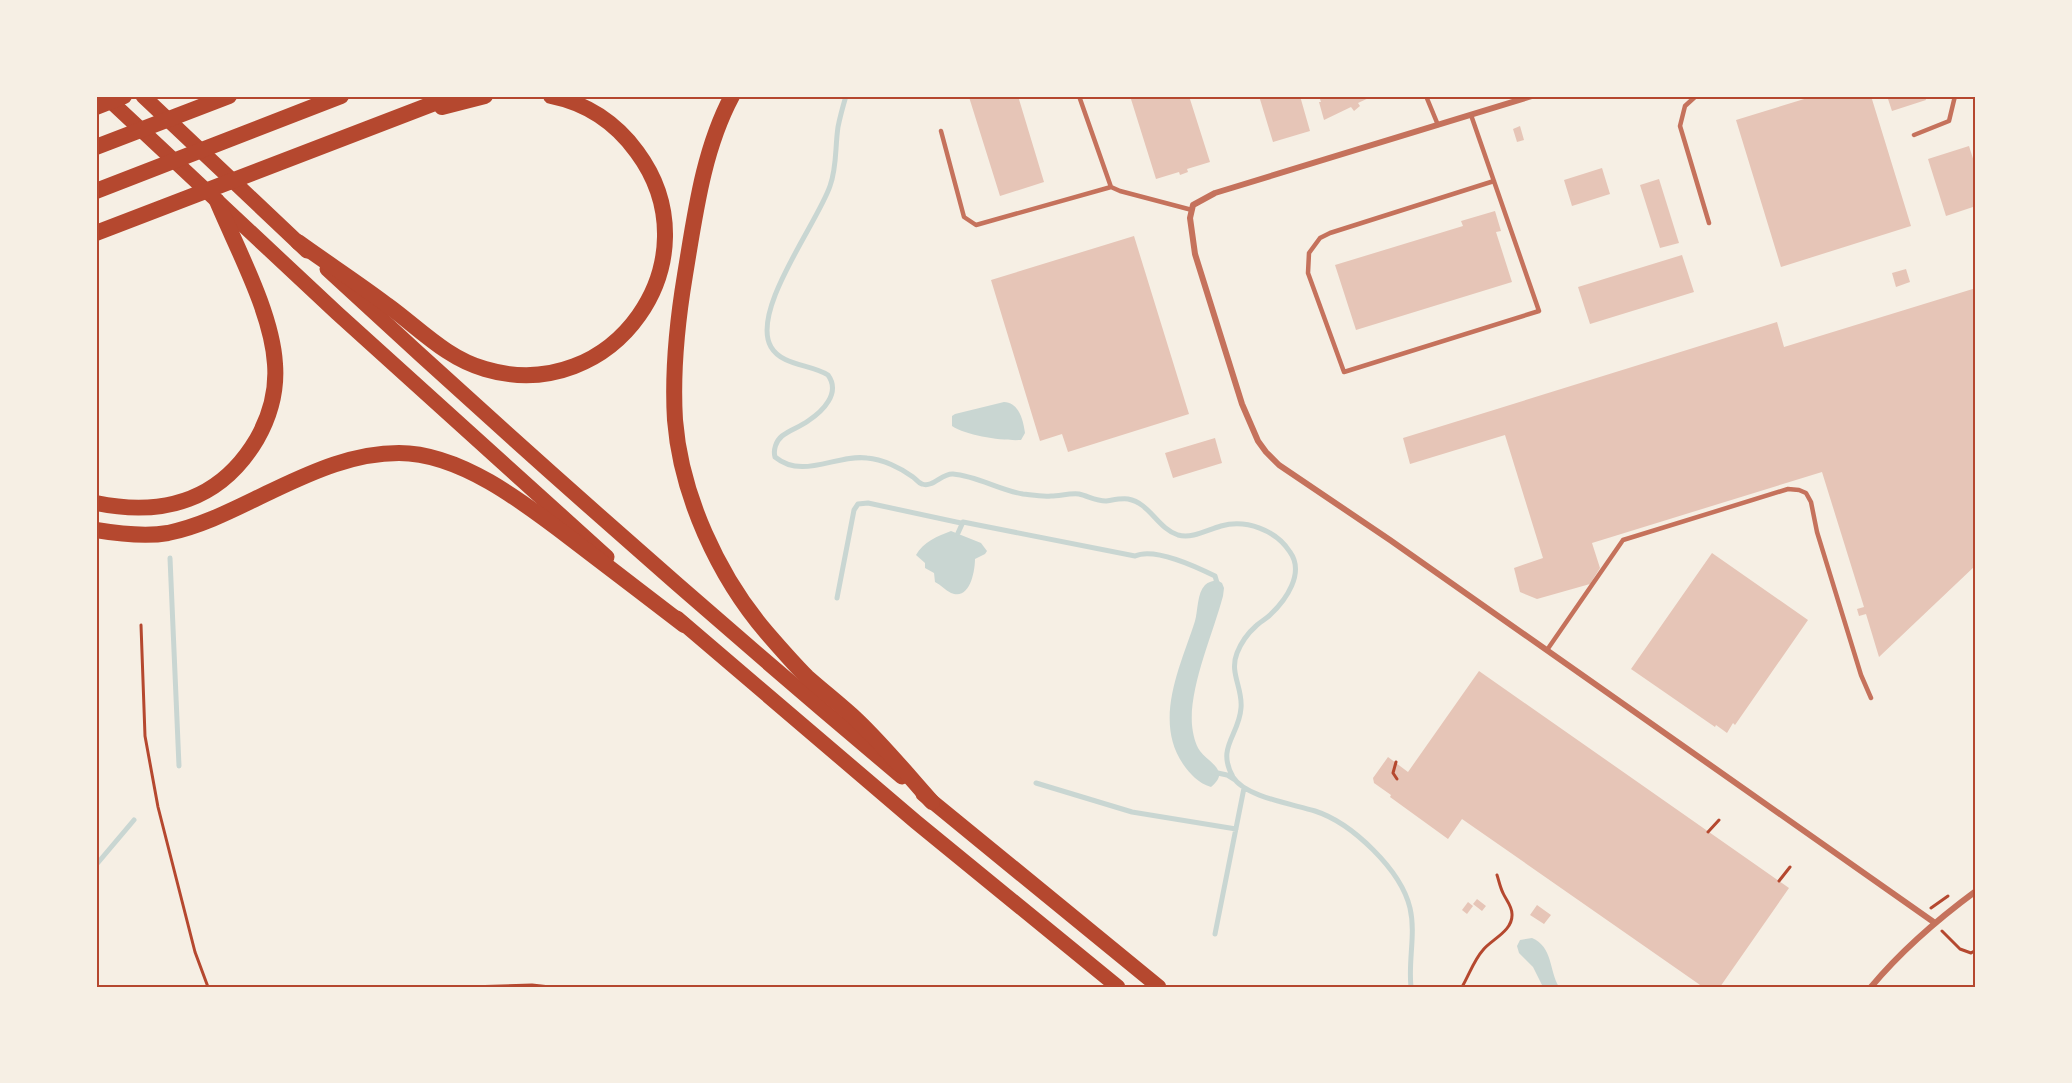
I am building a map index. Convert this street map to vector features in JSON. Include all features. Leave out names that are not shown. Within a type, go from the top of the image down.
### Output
[{"type":"highway","points":[[105,96],[522,482],[684,625],[898,807],[1118,987]]},
{"type":"highway","points":[[96,107],[124,96]]},
{"type":"highway","points":[[143,96],[480,410],[651,562],[932,802],[1160,987]]},
{"type":"highway","points":[[96,147],[229,96]]},
{"type":"highway","points":[[96,191],[341,96]]},
{"type":"highway","points":[[96,233],[453,96]]},
{"type":"highway","points":[[372,126],[485,96]]},
{"type":"highway","points":[[298,242],[388,305],[442,348],[484,369],[508,375],[536,375],[566,370],[585,362],[617,340],[647,304],[655,290],[666,249],[664,212],[651,174],[629,141],[591,111],[578,104],[551,96]]},
{"type":"highway","points":[[732,96],[720,123],[700,191],[677,322],[675,422],[686,476],[707,537],[724,573],[741,600],[786,655],[859,722],[932,802]]},
{"type":"highway","points":[[96,503],[117,507],[145,507],[177,502],[207,491],[232,472],[248,453],[261,431],[271,405],[275,384],[275,363],[270,335],[259,299],[217,201]]},
{"type":"highway","points":[[96,239],[133,219]]},
{"type":"highway","points":[[96,530],[140,535],[168,533],[210,520],[334,464],[355,458],[401,453],[445,462],[493,485],[553,525],[684,625]]},
{"type":"street","points":[[1532,96],[1215,193],[1197,201],[1192,210],[1191,231],[1195,254],[1250,424],[1266,452],[1279,465],[1390,540],[1935,923]]},
{"type":"street","points":[[1871,987],[1935,923],[1976,891]]},
{"type":"lane","points":[[1079,96],[1111,187]]},
{"type":"lane","points":[[1426,96],[1438,125]]},
{"type":"lane","points":[[1696,96],[1685,106],[1680,126],[1709,224]]},
{"type":"lane","points":[[1914,135],[1950,121],[1955,96]]},
{"type":"lane","points":[[1471,115],[1494,181],[1539,311],[1344,372],[1308,273],[1309,253],[1314,244],[1330,233],[1494,181]]},
{"type":"lane","points":[[941,131],[964,217],[976,225],[1111,187],[1192,210]]},
{"type":"lane","points":[[1547,650],[1623,540],[1788,489],[1799,489],[1806,493],[1811,502],[1817,532],[1861,675],[1871,698]]},
{"type":"path","points":[[141,625],[145,736],[158,807],[195,952],[208,987]]},
{"type":"path","points":[[1396,762],[1393,773],[1397,779]]},
{"type":"path","points":[[1708,831],[1719,820]]},
{"type":"path","points":[[1779,881],[1790,867]]},
{"type":"path","points":[[1462,987],[1481,952],[1511,923],[1511,908],[1497,875]]},
{"type":"path","points":[[1935,923],[1960,949],[1968,953],[1976,950]]},
{"type":"path","points":[[468,987],[532,985],[550,987]]},
{"type":"shaded area","points":[[1004,402],[1013,405],[1019,413],[1025,433],[1021,440],[985,437],[967,433],[952,426],[952,416],[955,414]]},
{"type":"shaded area","points":[[951,531],[981,543],[987,551],[975,559],[974,570],[967,589],[957,594],[951,593],[935,582],[934,573],[925,568],[925,563],[916,555],[927,543]]},
{"type":"shaded area","points":[[1217,580],[1224,588],[1223,596],[1198,678],[1192,710],[1194,739],[1200,751],[1219,772],[1217,781],[1211,787],[1195,778],[1183,764],[1174,747],[1170,729],[1170,711],[1172,692],[1195,621],[1200,593],[1206,584]]},
{"type":"shaded area","points":[[1532,938],[1544,947],[1559,987],[1543,987],[1533,967],[1519,953],[1517,946],[1520,940]]},
{"type":"building","points":[[1018,96],[1044,182],[1000,196],[969,97]]},
{"type":"building","points":[[1130,96],[1189,96],[1210,162],[1187,169],[1188,172],[1180,175],[1179,172],[1156,179]]},
{"type":"building","points":[[1259,96],[1300,96],[1310,131],[1273,142]]},
{"type":"building","points":[[1319,96],[1373,96],[1358,103],[1360,106],[1354,111],[1351,107],[1324,120]]},
{"type":"building","points":[[1814,96],[1871,96],[1911,226],[1781,267],[1736,120]]},
{"type":"building","points":[[1887,96],[1925,96],[1926,100],[1892,111]]},
{"type":"building","points":[[1520,126],[1524,140],[1517,142],[1513,129]]},
{"type":"building","points":[[1969,146],[1976,168],[1976,206],[1946,216],[1928,159]]},
{"type":"building","points":[[1602,168],[1610,194],[1572,206],[1564,180]]},
{"type":"building","points":[[1659,179],[1679,243],[1660,248],[1640,185]]},
{"type":"building","points":[[1495,211],[1501,231],[1496,232],[1512,282],[1356,330],[1335,265],[1463,226],[1461,221]]},
{"type":"building","points":[[1134,236],[1189,414],[1068,452],[1062,434],[1040,441],[991,280]]},
{"type":"building","points":[[1682,255],[1694,292],[1590,324],[1578,287]]},
{"type":"building","points":[[1906,269],[1910,282],[1896,287],[1892,273]]},
{"type":"building","points":[[1976,288],[1976,565],[1879,657],[1866,614],[1859,616],[1857,609],[1864,607],[1822,472],[1592,543],[1600,568],[1590,584],[1537,599],[1520,592],[1514,568],[1543,558],[1505,435],[1410,464],[1403,438],[1777,322],[1784,347]]},
{"type":"building","points":[[1215,438],[1222,463],[1173,478],[1165,453]]},
{"type":"building","points":[[1712,553],[1808,620],[1735,725],[1733,723],[1727,733],[1631,669]]},
{"type":"building","points":[[1479,671],[1789,888],[1720,987],[1703,987],[1462,819],[1448,839],[1374,783],[1373,778],[1388,757],[1408,772]]},
{"type":"building","points":[[1477,899],[1486,906],[1482,911],[1473,904]]},
{"type":"building","points":[[1468,902],[1473,906],[1467,914],[1462,910]]},
{"type":"building","points":[[1537,905],[1551,915],[1544,924],[1530,915]]},
{"type":"waterway","points":[[846,96],[838,127],[835,164],[830,186],[777,290],[767,331],[771,347],[782,358],[828,375],[832,388],[831,395],[814,417],[780,438],[775,449],[775,457],[797,466],[820,465],[855,458],[879,460],[891,464],[926,485],[953,474],[971,477],[1023,494],[1044,496],[1079,494],[1106,501],[1128,499],[1142,505],[1164,527],[1178,535],[1194,535],[1221,526],[1240,524],[1260,528],[1277,538],[1284,544],[1294,560],[1294,577],[1292,586],[1282,602],[1250,632],[1237,653],[1235,674],[1241,708],[1228,749],[1228,767],[1239,784],[1248,790],[1270,799],[1315,811],[1344,826],[1359,837],[1386,864],[1405,893],[1410,908],[1412,918],[1411,987]]},
{"type":"waterway","points":[[837,598],[854,510],[858,504],[868,503],[961,523]]},
{"type":"waterway","points":[[958,533],[963,522],[1135,556],[1143,554],[1164,556],[1187,563],[1215,576],[1218,586]]},
{"type":"waterway","points":[[170,558],[179,766]]},
{"type":"waterway","points":[[1213,772],[1227,775],[1235,780]]},
{"type":"waterway","points":[[1036,783],[1132,812],[1236,829]]},
{"type":"waterway","points":[[1215,934],[1244,788]]},
{"type":"waterway","points":[[96,865],[134,820]]}]
